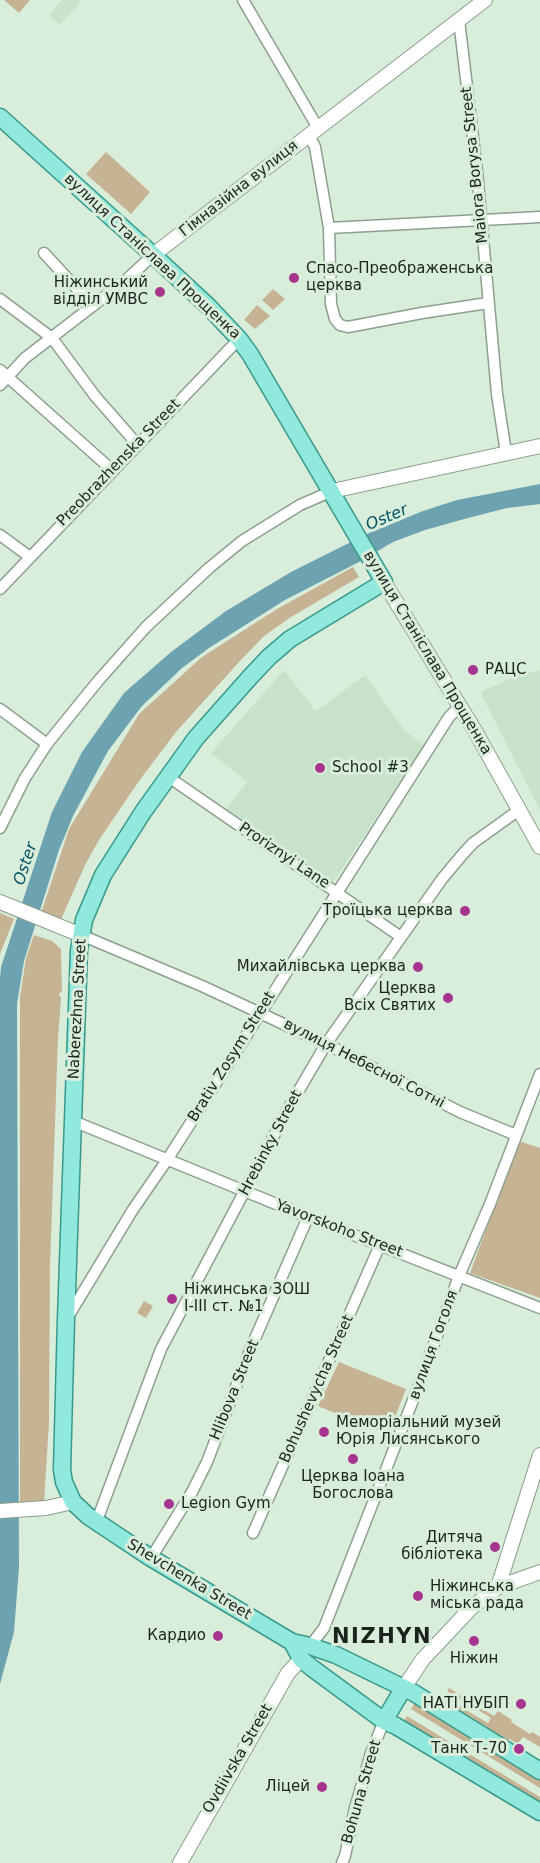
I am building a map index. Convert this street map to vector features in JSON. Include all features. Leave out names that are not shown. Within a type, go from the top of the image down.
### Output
[{"type":"main road","name":"вулиця Станіслава Прощенка","points":[[0,117],[208,306],[239,339],[332,491],[384,582]]},
{"type":"main road","name":"Naberezhna Street","points":[[92,1520],[74,1502],[67,1489],[62,1470],[81,935],[90,902],[103,875],[167,776],[196,738],[269,657],[290,639],[316,622],[384,582]]},
{"type":"main road","name":"Shevchenka Street","points":[[92,1520],[305,1652]]},
{"type":"main road","points":[[305,1652],[336,1655],[414,1693],[540,1771]]},
{"type":"main road","points":[[305,1652],[347,1695],[384,1721],[540,1812]]},
{"type":"main road","points":[[384,1721],[403,1689]]},
{"type":"street","points":[[257,0],[245,3],[313,131],[328,228],[331,304],[335,319],[340,325],[348,327],[488,303]]},
{"type":"street","name":"Гімназійна вулиця","points":[[0,385],[4,373],[125,281],[153,255],[485,0]]},
{"type":"street","name":"Maiora Borysa Street","points":[[459,20],[497,394],[506,453]]},
{"type":"street","points":[[328,228],[540,216]]},
{"type":"street","points":[[44,253],[93,306]]},
{"type":"street","points":[[0,299],[52,338],[95,396],[137,444]]},
{"type":"street","name":"Preobrazhenska Street","points":[[0,590],[239,339]]},
{"type":"street","points":[[4,373],[112,470]]},
{"type":"street","points":[[0,828],[47,744],[67,717],[129,645],[209,568],[261,528],[316,496],[332,491],[540,446]]},
{"type":"street","points":[[0,535],[30,557]]},
{"type":"street","name":"вулиця Станіслава Прощенка","points":[[384,582],[460,706],[540,847]]},
{"type":"street","name":"Brativ Zosym Street","points":[[66,1319],[132,1211],[167,1160],[449,717],[460,706]]},
{"type":"street","points":[[0,709],[47,744]]},
{"type":"street","name":"Proriznyi Lane","points":[[167,776],[401,937]]},
{"type":"street","name":"Hrebinky Street","points":[[92,1520],[161,1349],[288,1109],[326,1044],[442,879],[480,837],[519,810]]},
{"type":"street","points":[[1,903],[81,935]]},
{"type":"street","name":"вулиця Небесної Сотні","points":[[81,935],[260,1012],[460,1112],[516,1135]]},
{"type":"street","name":"вулиця Гоголя","points":[[305,1652],[324,1628],[459,1276],[490,1204],[540,1074]]},
{"type":"street","name":"Yavorskoho Street","points":[[73,1121],[245,1192],[540,1308]]},
{"type":"street","name":"Hlibova Street","points":[[151,1558],[192,1492],[207,1462],[250,1350],[308,1217]]},
{"type":"street","name":"Bohushevycha Street","points":[[253,1533],[380,1245]]},
{"type":"street","points":[[498,1587],[540,1457]]},
{"type":"street","points":[[0,1511],[46,1508],[74,1502]]},
{"type":"street","points":[[403,1689],[423,1659],[471,1608],[498,1587],[540,1572]]},
{"type":"street","name":"Ovdiivska Street","points":[[180,1863],[288,1673],[305,1652]]},
{"type":"street","name":"Bohuna Street","points":[[342,1863],[371,1753],[384,1721]]},
{"type":"shaded area","points":[[4,0],[30,0],[19,13]]},
{"type":"shaded area","points":[[62,0],[80,2],[60,25],[49,15]]},
{"type":"shaded area","points":[[106,152],[150,192],[131,214],[86,174]]},
{"type":"shaded area","points":[[273,289],[285,299],[273,310],[262,300]]},
{"type":"shaded area","points":[[257,305],[270,316],[255,329],[244,320]]},
{"type":"shaded area","points":[[353,567],[359,577],[291,617],[264,636],[176,732],[99,840],[85,865],[59,924],[40,916],[69,829],[139,714],[202,657],[277,609]]},
{"type":"shaded area","name":"School #3","points":[[284,670],[316,711],[365,675],[405,731],[424,746],[333,882],[226,810],[247,782],[211,753]]},
{"type":"shaded area","points":[[540,670],[540,810],[482,696],[482,691],[517,676]]},
{"type":"shaded area","points":[[0,913],[14,919],[0,954]]},
{"type":"shaded area","points":[[34,935],[52,941],[61,949],[62,991],[59,994],[61,998],[50,1266],[49,1422],[44,1503],[20,1504],[20,997],[26,958]]},
{"type":"shaded area","points":[[519,1141],[540,1148],[540,1298],[470,1273]]},
{"type":"shaded area","points":[[144,1301],[153,1306],[146,1318],[137,1313]]},
{"type":"shaded area","points":[[339,1362],[406,1389],[388,1435],[318,1406]]},
{"type":"shaded area","points":[[449,1688],[494,1716],[498,1711],[530,1734],[532,1732],[540,1737],[540,1747],[523,1737],[518,1744],[509,1739],[507,1742],[441,1702],[444,1697],[488,1723],[491,1718],[447,1691]]},
{"type":"shaded area","points":[[416,1701],[540,1777],[540,1788],[411,1709]]},
{"type":"shaded area","points":[[407,1716],[540,1797],[540,1808],[402,1724]]},
{"type":"water","name":"Oster","points":[[540,484],[540,504],[507,508],[468,518],[393,542],[285,600],[209,648],[182,668],[142,706],[108,751],[73,816],[59,850],[24,961],[17,1004],[19,1567],[14,1632],[0,1684],[0,979],[1,967],[52,812],[82,752],[124,693],[171,652],[226,611],[291,572],[369,533],[423,511],[457,500]]},
{"type":"place","name":"Спасо-Преображенська церква","points":[[294,278]]},
{"type":"place","name":"Ніжинський відділ УМВС","points":[[160,292]]},
{"type":"place","name":"РАЦС","points":[[473,670]]},
{"type":"place","name":"School #3","points":[[320,768]]},
{"type":"place","name":"Троїцька церква","points":[[465,911]]},
{"type":"place","name":"Михайлівська церква","points":[[418,967]]},
{"type":"place","name":"Церква Всіх Святих","points":[[448,998]]},
{"type":"place","name":"Ніжинська ЗОШ І-ІІІ ст. №1","points":[[172,1299]]},
{"type":"place","name":"Меморіальний музей Юрія Лисянського","points":[[324,1432]]},
{"type":"place","name":"Церква Іоана Богослова","points":[[353,1459]]},
{"type":"place","name":"Legion Gym","points":[[169,1504]]},
{"type":"place","name":"Дитяча бібліотека","points":[[495,1547]]},
{"type":"place","name":"Ніжинська міська рада","points":[[418,1596]]},
{"type":"place","name":"Кардио","points":[[218,1636]]},
{"type":"place","name":"Ніжин","points":[[474,1641]]},
{"type":"place","name":"НАТІ НУБІП","points":[[521,1704]]},
{"type":"place","name":"Танк Т-70","points":[[519,1749]]},
{"type":"place","name":"Ліцей","points":[[322,1787]]},
{"type":"district","name":"NIZHYN","points":[[382,1638]]}]
